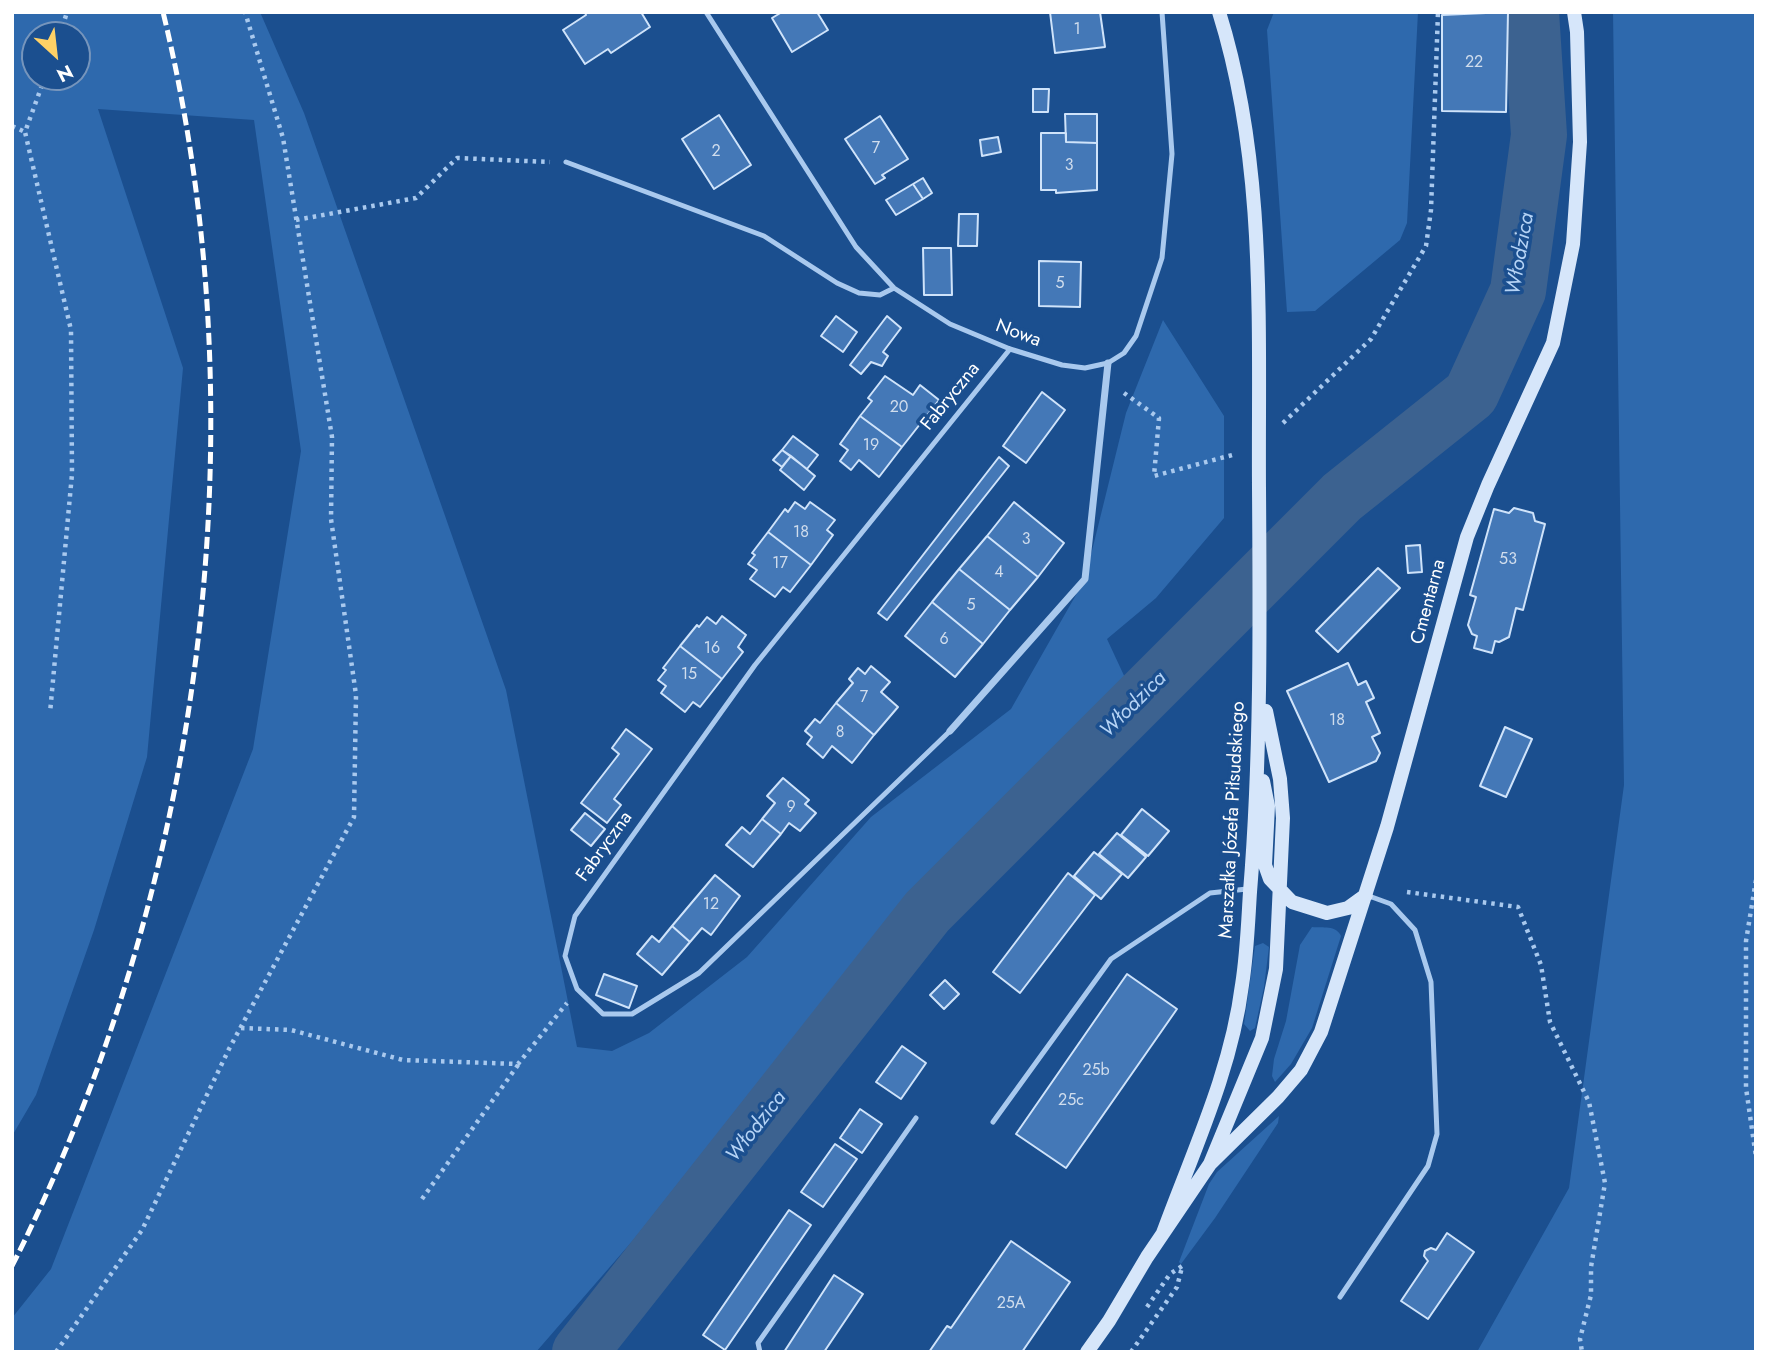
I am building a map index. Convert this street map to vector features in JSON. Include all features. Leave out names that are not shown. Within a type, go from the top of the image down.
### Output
[{"type":"street","points":[[1219,12],[1240,92],[1257,243],[1260,681]]},
{"type":"street","name":"Cmentarna","points":[[1210,1164],[1278,1097],[1301,1070],[1321,1032],[1387,827],[1467,537],[1553,343],[1573,244],[1580,142],[1574,12]]},
{"type":"street","points":[[950,731],[1085,579],[1108,363]]},
{"type":"street","name":"Marszałka Józefa Piłsudskiego","points":[[1163,1233],[1224,1072],[1242,986],[1259,758],[1260,681]]},
{"type":"street","name":"Marszałka Józefa Piłsudskiego","points":[[1087,1352],[1210,1164],[1262,1038],[1276,969],[1283,818],[1280,779],[1260,681]]},
{"type":"street","points":[[1259,758],[1268,806],[1265,865],[1270,879],[1292,902],[1327,914],[1348,908],[1367,892]]},
{"type":"lane","name":"Nowa","points":[[706,12],[856,247],[894,288],[950,324],[1010,349],[1062,365],[1085,368],[1108,363]]},
{"type":"lane","points":[[1108,363],[1124,354],[1136,336],[1162,258],[1172,154],[1162,12]]},
{"type":"lane","points":[[566,162],[764,236],[837,283],[859,293],[880,295],[894,288]]},
{"type":"lane","name":"Fabryczna","points":[[950,731],[699,974],[632,1013],[603,1014],[577,989],[565,956],[575,916],[755,665],[1010,349]]},
{"type":"lane","points":[[993,1122],[1111,959],[1210,893],[1251,889]]},
{"type":"lane","points":[[1340,1297],[1428,1166],[1437,1134],[1431,982],[1415,930],[1391,904],[1367,892]]},
{"type":"lane","points":[[760,1352],[758,1343],[916,1118]]},
{"type":"path","points":[[56,1352],[142,1230],[241,1028],[354,817],[356,695],[331,519],[332,437],[282,138],[245,12]]},
{"type":"path","points":[[1259,449],[1371,339],[1426,246],[1431,210],[1438,12]]},
{"type":"path","points":[[40,91],[25,132],[71,330],[72,474],[50,713]]},
{"type":"path","points":[[12,126],[25,132]]},
{"type":"path","points":[[296,220],[416,198],[457,158],[566,162]]},
{"type":"path","points":[[1106,381],[1159,418],[1154,476],[1236,454]]},
{"type":"path","points":[[1756,880],[1746,941],[1745,1088],[1756,1157]]},
{"type":"path","points":[[1367,892],[1451,897],[1518,907],[1541,965],[1550,1022],[1589,1102],[1605,1183],[1591,1267],[1591,1295],[1580,1339],[1582,1352]]},
{"type":"path","points":[[422,1199],[518,1064],[577,989]]},
{"type":"path","points":[[241,1028],[291,1030],[403,1060],[518,1064]]},
{"type":"path","points":[[1131,1352],[1177,1287],[1182,1266]]},
{"type":"shaded area","points":[[12,12],[260,12],[304,113],[506,690],[577,1047],[612,1051],[649,1033],[747,957],[871,817],[1011,709],[1085,579],[1126,413],[1163,320],[1224,416],[1224,518],[1156,598],[1107,639],[1127,682],[908,893],[635,1238],[536,1352],[12,1352],[12,1318],[51,1269],[253,749],[301,451],[254,120],[98,109],[183,368],[147,757],[94,930],[36,1095],[12,1136]]},
{"type":"shaded area","points":[[1274,12],[1418,12],[1407,223],[1400,240],[1315,311],[1287,312],[1267,30]]},
{"type":"shaded area","points":[[1613,12],[1756,12],[1756,1352],[1477,1352],[1569,1188],[1624,785]]},
{"type":"shaded area","points":[[1312,927],[1333,929],[1341,936],[1312,1028],[1291,1064],[1275,1082],[1272,1076],[1274,1059],[1286,1021],[1300,945]]},
{"type":"shaded area","points":[[1263,943],[1269,947],[1264,987],[1255,1028],[1250,1031],[1244,1024],[1255,946]]},
{"type":"shaded area","points":[[1279,1116],[1278,1123],[1181,1264],[1179,1262],[1209,1184],[1217,1172]]},
{"type":"building","points":[[585,12],[641,12],[650,27],[611,53],[608,49],[585,64],[563,30],[586,15]]},
{"type":"building","points":[[782,12],[817,12],[828,30],[792,52],[772,18]]},
{"type":"building","points":[[1050,12],[1100,12],[1105,47],[1055,53]]},
{"type":"building","points":[[1508,12],[1506,112],[1442,111],[1442,15]]},
{"type":"building","points":[[1033,89],[1049,89],[1048,112],[1033,112]]},
{"type":"building","points":[[1065,114],[1097,114],[1097,143],[1066,142]]},
{"type":"building","points":[[719,115],[751,165],[714,189],[682,139]]},
{"type":"building","points":[[880,116],[908,159],[882,175],[885,178],[875,184],[845,139]]},
{"type":"building","points":[[1041,133],[1066,133],[1066,142],[1097,143],[1097,190],[1056,193],[1056,190],[1041,190]]},
{"type":"building","points":[[998,137],[1001,152],[982,156],[980,140]]},
{"type":"building","points":[[923,178],[932,193],[923,199],[913,184]]},
{"type":"building","points":[[913,184],[923,199],[896,215],[886,200]]},
{"type":"building","points":[[959,214],[978,214],[977,246],[958,246]]},
{"type":"building","points":[[923,248],[951,248],[952,295],[924,295]]},
{"type":"building","points":[[1039,261],[1081,262],[1080,307],[1039,306]]},
{"type":"building","points":[[836,316],[857,332],[843,352],[821,336]]},
{"type":"building","points":[[887,316],[901,328],[883,352],[888,356],[882,366],[871,362],[861,374],[850,365]]},
{"type":"building","points":[[885,376],[913,395],[920,385],[939,400],[902,447],[860,416],[872,401],[868,398]]},
{"type":"building","points":[[1042,392],[1065,410],[1026,463],[1003,446]]},
{"type":"building","points":[[860,416],[902,447],[879,477],[859,460],[851,470],[840,461],[848,450],[840,444]]},
{"type":"building","points":[[793,436],[818,455],[807,469],[782,450]]},
{"type":"building","points":[[782,450],[791,456],[782,467],[773,460]]},
{"type":"building","points":[[791,456],[815,476],[804,490],[780,470]]},
{"type":"building","points":[[999,457],[1009,466],[887,620],[878,613]]},
{"type":"building","points":[[795,502],[805,509],[810,502],[835,520],[827,530],[833,535],[811,565],[768,532],[785,509],[788,512]]},
{"type":"building","points":[[1014,502],[1064,543],[1038,577],[987,536]]},
{"type":"building","points":[[1514,508],[1533,513],[1535,521],[1545,524],[1523,610],[1516,608],[1509,637],[1495,641],[1492,653],[1474,648],[1477,636],[1472,634],[1468,625],[1476,597],[1470,595],[1494,509],[1509,513]]},
{"type":"building","points":[[768,532],[811,565],[790,592],[783,587],[775,597],[750,579],[757,570],[748,564],[755,555],[752,553]]},
{"type":"building","points":[[987,536],[1038,577],[1010,610],[959,569]]},
{"type":"building","points":[[1420,545],[1422,572],[1408,573],[1406,546]]},
{"type":"building","points":[[1378,568],[1400,588],[1338,652],[1316,631]]},
{"type":"building","points":[[959,569],[1010,610],[983,644],[932,602]]},
{"type":"building","points":[[932,602],[983,644],[955,677],[905,636]]},
{"type":"building","points":[[722,616],[746,635],[738,647],[743,652],[722,679],[680,646],[707,617],[716,624]]},
{"type":"building","points":[[680,646],[722,679],[700,707],[693,702],[685,712],[661,693],[666,686],[658,680],[666,670],[663,668]]},
{"type":"building","points":[[1348,663],[1358,685],[1366,681],[1374,698],[1366,702],[1380,733],[1372,737],[1380,753],[1376,761],[1329,782],[1287,691]]},
{"type":"building","points":[[871,666],[890,682],[881,692],[898,707],[874,735],[836,703],[853,683],[849,679],[858,668],[865,674]]},
{"type":"building","points":[[836,703],[874,735],[852,763],[832,746],[823,758],[807,744],[812,737],[805,731],[815,719],[820,723]]},
{"type":"building","points":[[1505,727],[1532,739],[1506,797],[1480,786]]},
{"type":"building","points":[[626,729],[652,749],[614,799],[621,805],[607,823],[581,803],[619,754],[612,748]]},
{"type":"building","points":[[783,778],[809,800],[805,804],[816,813],[800,831],[789,823],[781,834],[762,819],[775,803],[767,796]]},
{"type":"building","points":[[1142,809],[1169,831],[1148,856],[1121,835]]},
{"type":"building","points":[[585,813],[605,829],[591,846],[571,830]]},
{"type":"building","points":[[762,819],[781,834],[753,867],[726,845],[742,827],[750,834]]},
{"type":"building","points":[[1117,833],[1146,857],[1128,878],[1099,854]]},
{"type":"building","points":[[1094,852],[1122,874],[1101,899],[1074,876]]},
{"type":"building","points":[[1068,873],[1095,895],[1020,993],[993,972]]},
{"type":"building","points":[[715,875],[740,896],[711,935],[702,928],[690,942],[672,926]]},
{"type":"building","points":[[672,926],[690,942],[662,975],[637,954],[652,936],[659,942]]},
{"type":"building","points":[[604,974],[637,986],[629,1008],[596,995]]},
{"type":"building","points":[[1127,974],[1177,1009],[1066,1168],[1016,1134]]},
{"type":"building","points":[[945,980],[959,994],[944,1009],[930,995]]},
{"type":"building","points":[[902,1046],[926,1063],[901,1099],[876,1082]]},
{"type":"building","points":[[860,1109],[882,1124],[862,1153],[840,1138]]},
{"type":"building","points":[[835,1144],[857,1159],[823,1207],[801,1192]]},
{"type":"building","points":[[789,1210],[811,1225],[725,1350],[703,1335]]},
{"type":"building","points":[[1447,1233],[1474,1252],[1428,1319],[1401,1301],[1428,1261],[1424,1256],[1425,1251],[1431,1248],[1436,1250]]},
{"type":"building","points":[[1011,1241],[1070,1282],[1022,1352],[929,1352],[947,1326],[951,1328]]},
{"type":"building","points":[[834,1275],[863,1294],[824,1352],[784,1352]]},
{"type":"waterway","name":"Włodzica","points":[[580,1352],[927,912],[1342,497],[1471,394],[1518,291],[1539,135],[1531,12]]},
{"type":"railway","points":[[12,1266],[77,1121],[130,969],[170,812],[197,652],[210,490],[208,329],[193,169],[163,12]]}]
